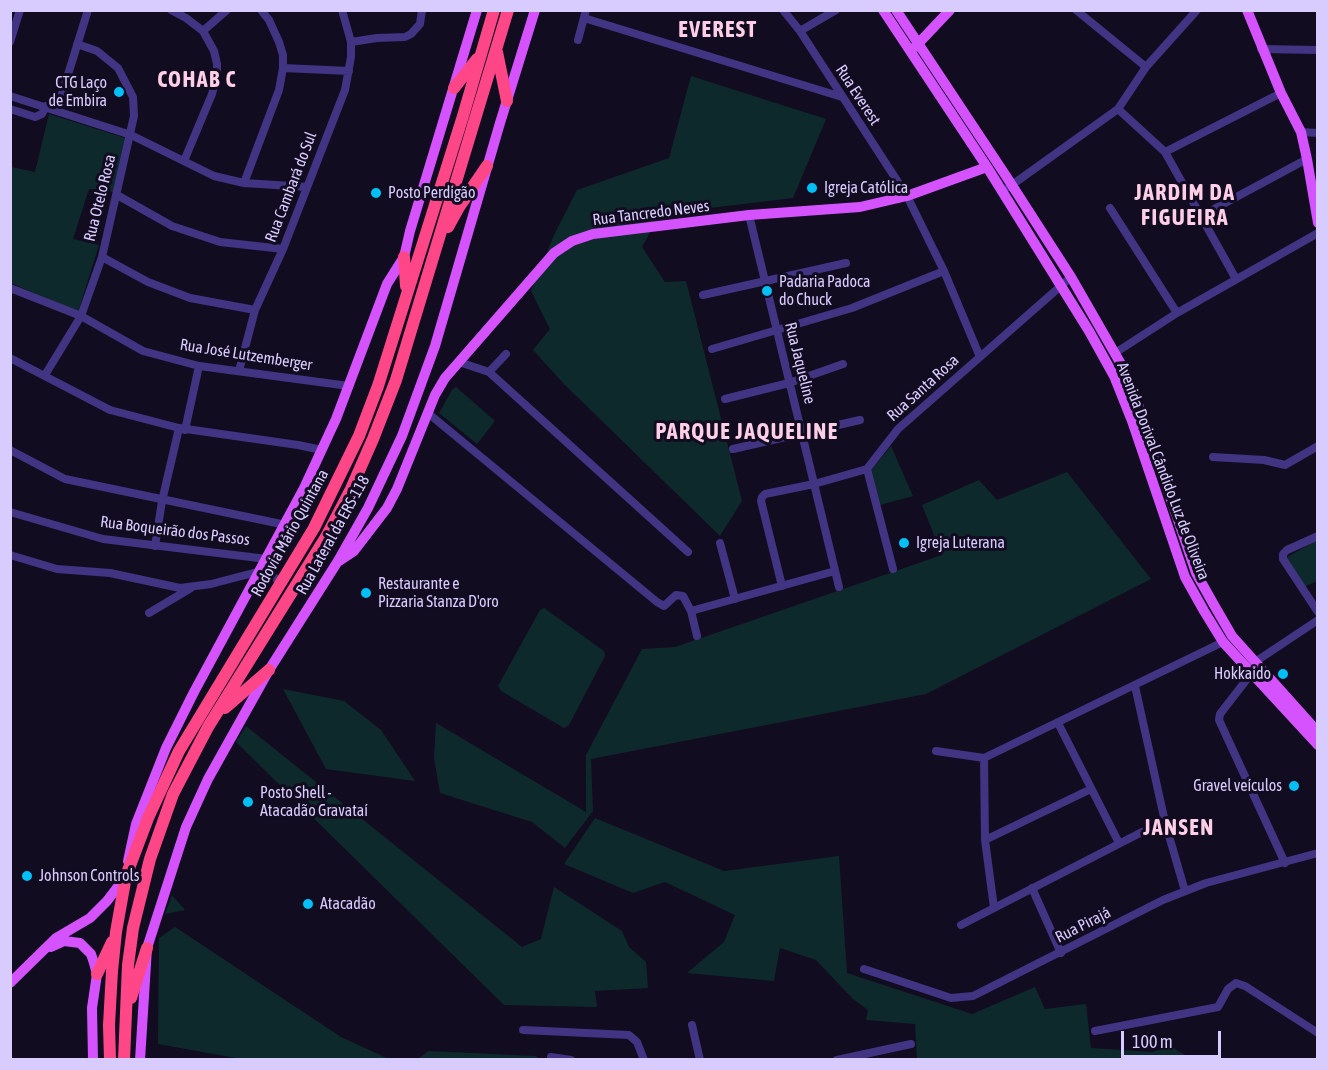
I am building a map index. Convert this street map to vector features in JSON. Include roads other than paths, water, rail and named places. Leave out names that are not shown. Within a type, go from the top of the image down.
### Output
[{"type":"highway","name":"Rodovia Mário Quintana","points":[[110,1059],[109,1025],[116,932],[126,876],[148,818],[179,751],[283,582],[328,501],[358,436],[378,386],[494,10]]},
{"type":"highway","name":"Rodovia Mário Quintana","points":[[124,1059],[128,965],[133,928],[150,859],[173,795],[213,719],[317,553],[351,489],[396,380],[508,10]]},
{"type":"highway","points":[[496,49],[507,101]]},
{"type":"highway","points":[[454,88],[481,54]]},
{"type":"highway","points":[[434,255],[459,207],[488,166]]},
{"type":"highway","points":[[405,257],[407,293]]},
{"type":"highway","points":[[213,719],[269,670]]},
{"type":"highway","points":[[97,974],[116,932]]},
{"type":"highway","points":[[125,1016],[147,948]]},
{"type":"main road","points":[[10,983],[36,955],[56,938],[90,918],[107,901],[126,876],[136,824],[166,748],[194,692],[286,525],[322,450],[349,386],[387,284],[405,257],[410,231],[477,10]]},
{"type":"main road","name":"Rua Lateral da ERS-118","points":[[141,1059],[147,948],[186,827],[208,779],[269,670],[338,561],[368,508],[402,436],[420,392],[536,10]]},
{"type":"main road","name":"Avenida Dorival Cândido Luz de Oliveira","points":[[883,10],[915,47],[1012,184],[1071,277],[1125,371],[1196,573],[1232,636],[1317,732]]},
{"type":"main road","name":"Avenida Dorival Cândido Luz de Oliveira","points":[[896,10],[915,47],[1089,331],[1114,376],[1132,421],[1185,577],[1222,642],[1317,745]]},
{"type":"main road","points":[[915,47],[950,10]]},
{"type":"main road","points":[[1247,10],[1281,93],[1301,132],[1308,159],[1317,223]]},
{"type":"main road","name":"Rua Tancredo Neves","points":[[338,561],[354,551],[384,513],[397,489],[435,395],[445,378],[554,253],[572,242],[593,234],[749,215],[860,207],[907,196],[987,167]]},
{"type":"main road","points":[[368,508],[384,513]]},
{"type":"main road","points":[[36,955],[64,941],[73,941],[86,947],[91,954],[97,974],[92,1008],[93,1059]]},
{"type":"street","points":[[10,42],[20,10]]},
{"type":"street","points":[[57,110],[88,10]]},
{"type":"street","points":[[171,10],[203,31],[214,51],[217,64],[217,76],[212,94],[184,161]]},
{"type":"street","points":[[203,31],[227,10]]},
{"type":"street","points":[[243,183],[279,90],[284,68],[279,42],[269,20],[261,10]]},
{"type":"street","name":"Rua Cambará do Sul","points":[[239,371],[255,310],[283,249],[345,90],[351,42],[342,10]]},
{"type":"street","points":[[351,42],[405,37],[420,24],[422,10]]},
{"type":"street","name":"Rua Everest","points":[[783,10],[800,32],[907,196],[944,271],[980,357]]},
{"type":"street","points":[[800,32],[836,10]]},
{"type":"street","points":[[1076,10],[1146,67]]},
{"type":"street","points":[[1002,192],[1118,109],[1146,67],[1197,10]]},
{"type":"street","points":[[578,40],[585,14],[842,97]]},
{"type":"street","name":"Rua Otelo Rosa","points":[[45,375],[81,316],[102,257],[134,116],[133,97],[124,77],[112,61],[97,51],[77,44]]},
{"type":"street","points":[[1262,49],[1317,50]]},
{"type":"street","points":[[284,68],[349,71]]},
{"type":"street","points":[[1165,152],[1281,93]]},
{"type":"street","points":[[10,96],[131,135],[214,176],[243,183],[306,187]]},
{"type":"street","points":[[10,109],[35,117],[42,114],[46,106]]},
{"type":"street","points":[[1118,109],[1165,152],[1236,279]]},
{"type":"street","points":[[1301,132],[1317,133]]},
{"type":"street","points":[[1201,216],[1308,159]]},
{"type":"street","points":[[117,195],[172,226],[220,242],[283,249]]},
{"type":"street","points":[[1110,208],[1177,313]]},
{"type":"street","name":"Rua Jaqueline","points":[[749,215],[839,587]]},
{"type":"street","points":[[1115,353],[1177,313],[1317,233]]},
{"type":"street","points":[[102,257],[148,282],[190,298],[255,310]]},
{"type":"street","points":[[703,295],[846,263]]},
{"type":"street","points":[[712,349],[777,332],[852,308],[944,271]]},
{"type":"street","name":"Rua Santa Rosa","points":[[867,469],[898,429],[1071,277]]},
{"type":"street","name":"Rua José Lutzemberger","points":[[10,288],[81,316],[143,351],[199,366],[349,386]]},
{"type":"street","points":[[489,372],[506,354]]},
{"type":"street","points":[[10,358],[110,410],[182,429],[322,450]]},
{"type":"street","points":[[459,362],[489,372],[688,552]]},
{"type":"street","points":[[725,399],[789,383],[843,364]]},
{"type":"street","points":[[155,546],[162,501],[199,366]]},
{"type":"street","points":[[429,414],[664,606],[676,595],[685,598],[691,611],[697,636]]},
{"type":"street","points":[[733,449],[860,420]]},
{"type":"street","points":[[1213,457],[1264,460],[1284,465],[1317,446]]},
{"type":"street","points":[[10,450],[64,479],[286,525]]},
{"type":"street","points":[[782,586],[761,501],[762,497],[765,494],[867,469],[892,569]]},
{"type":"street","name":"Rua Boqueirão dos Passos","points":[[10,512],[103,539],[267,559]]},
{"type":"street","points":[[1317,536],[1283,554],[1285,564],[1317,612]]},
{"type":"street","points":[[720,543],[735,599]]},
{"type":"street","points":[[10,555],[67,571],[110,573],[170,587],[191,588]]},
{"type":"street","points":[[149,613],[191,588],[261,570],[283,582]]},
{"type":"street","points":[[691,611],[835,571]]},
{"type":"street","points":[[1255,663],[1317,620]]},
{"type":"street","points":[[936,751],[984,758],[1222,642]]},
{"type":"street","points":[[1251,674],[1220,714],[1219,720],[1285,863]]},
{"type":"street","points":[[1135,686],[1165,822],[1185,891]]},
{"type":"street","points":[[1058,723],[1119,843]]},
{"type":"street","points":[[984,758],[985,840],[993,908]]},
{"type":"street","points":[[985,840],[1091,789]]},
{"type":"street","points":[[961,925],[1142,832]]},
{"type":"street","name":"Rua Pirajá","points":[[864,969],[951,998],[974,996],[1163,900],[1206,883],[1317,853]]},
{"type":"street","points":[[1032,888],[1061,953]]},
{"type":"street","points":[[1095,1031],[1218,1007],[1228,989],[1236,983],[1245,986],[1317,1033]]},
{"type":"street","points":[[692,1024],[700,1059]]},
{"type":"street","points":[[523,1030],[629,1035],[638,1042],[644,1059]]},
{"type":"street","points":[[837,1059],[911,1044]]},
{"type":"street","points":[[551,1058],[571,1059]]},
{"type":"place","name":"CTG Laço de Embira","points":[[119,92]]},
{"type":"place","name":"Igreja Católica","points":[[812,188]]},
{"type":"place","name":"Posto Perdigão","points":[[376,193]]},
{"type":"place","name":"Padaria Padoca do Chuck","points":[[767,291]]},
{"type":"place","name":"Igreja Luterana","points":[[904,543]]},
{"type":"place","name":"Restaurante e Pizzaria Stanza D'oro","points":[[366,593]]},
{"type":"place","name":"Hokkaido","points":[[1283,674]]},
{"type":"place","name":"Gravel veículos","points":[[1294,786]]},
{"type":"place","name":"Posto Shell - Atacadão Gravataí","points":[[248,802]]},
{"type":"place","name":"Johnson Controls","points":[[27,876]]},
{"type":"place","name":"Atacadão","points":[[308,904]]},
{"type":"district","name":"EVEREST","points":[[718,30]]},
{"type":"district","name":"COHAB C","points":[[197,80]]},
{"type":"district","name":"JARDIM DA FIGUEIRA","points":[[1185,206]]},
{"type":"district","name":"PARQUE JAQUELINE","points":[[747,432]]},
{"type":"district","name":"JANSEN","points":[[1179,828]]}]
